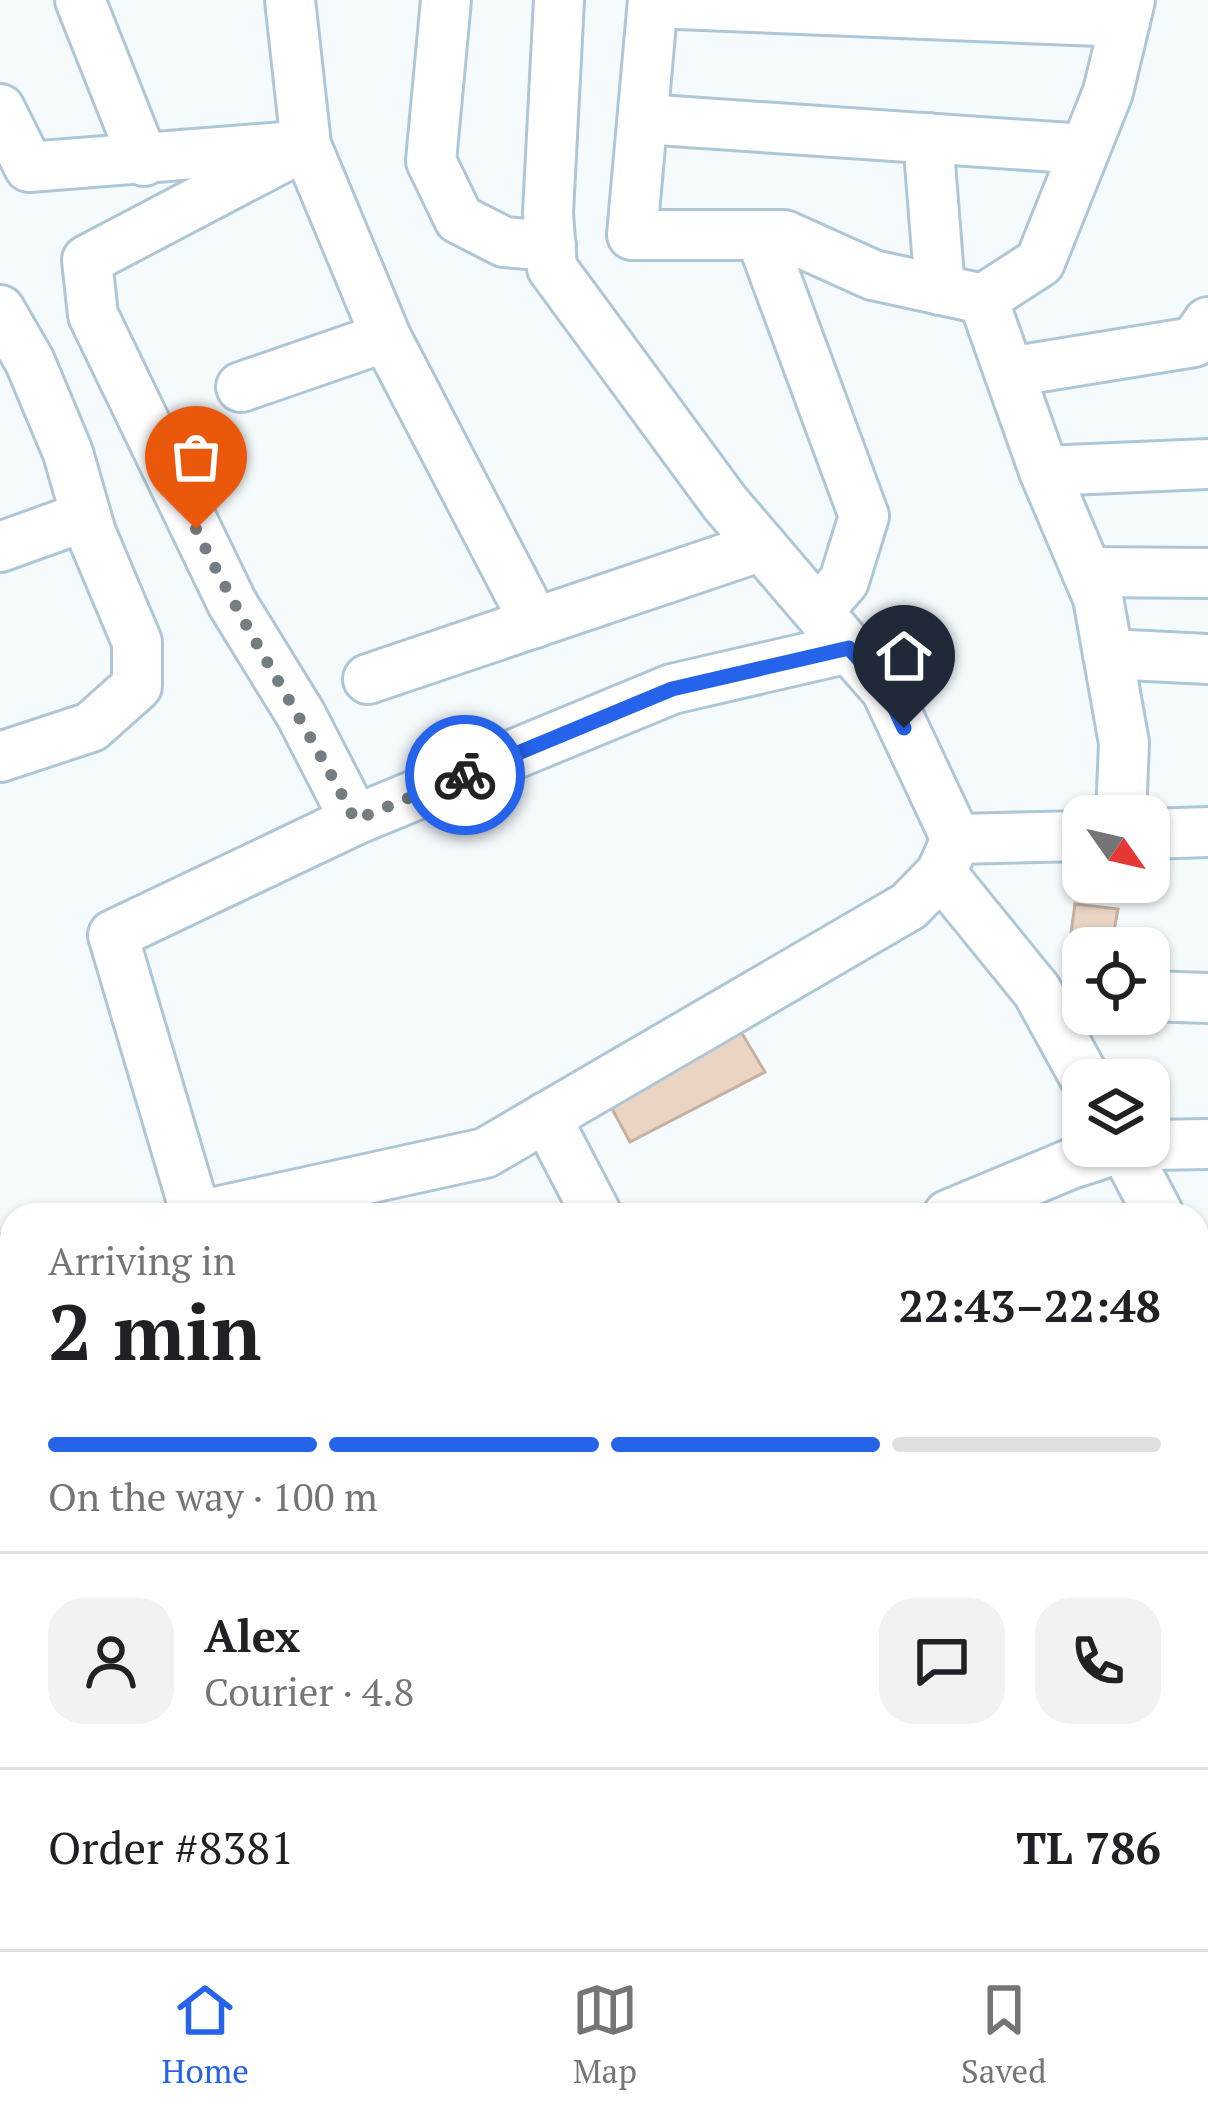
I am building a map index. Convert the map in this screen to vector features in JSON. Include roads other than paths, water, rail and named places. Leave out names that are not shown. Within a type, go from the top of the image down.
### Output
[{"type":"street","points":[[80,0],[144,160]]},
{"type":"street","points":[[290,0],[306,145],[386,337],[535,623]]},
{"type":"street","points":[[446,0],[431,161],[459,219],[504,242],[550,246]]},
{"type":"street","points":[[559,0],[548,213],[552,268],[725,503],[886,690],[948,856],[1060,992],[1080,1059]]},
{"type":"street","points":[[653,2],[1127,11],[1108,92],[1040,262],[962,294],[873,275],[784,235],[632,235],[653,2]]},
{"type":"street","points":[[0,109],[29,167],[306,145]]},
{"type":"street","points":[[643,119],[1085,149]]},
{"type":"street","points":[[928,138],[962,294],[1009,372],[1043,471],[1099,598],[1124,743],[1122,795]]},
{"type":"street","points":[[306,145],[87,260],[93,315],[232,603],[301,716],[355,820]]},
{"type":"street","points":[[760,235],[864,516],[844,581],[818,611]]},
{"type":"street","points":[[0,757],[91,727],[137,686],[137,641],[86,517],[68,453],[5,330]]},
{"type":"street","points":[[241,387],[386,337]]},
{"type":"street","points":[[1009,372],[1203,337]]},
{"type":"street","points":[[1043,471],[1208,464]]},
{"type":"street","points":[[0,547],[86,517]]},
{"type":"street","points":[[368,679],[762,546]]},
{"type":"street","points":[[1088,572],[1208,572]]},
{"type":"street","points":[[195,1203],[113,934],[355,820],[672,689],[849,648]]},
{"type":"street","points":[[1108,654],[1208,659]]},
{"type":"street","points":[[1170,833],[1208,832]]},
{"type":"street","points":[[254,1203],[485,1153],[909,906],[948,856],[1062,839]]},
{"type":"street","points":[[1170,997],[1208,998]]},
{"type":"street","points":[[546,1118],[591,1203]]},
{"type":"street","points":[[1170,1144],[1208,1144]]},
{"type":"street","points":[[979,1203],[1070,1167]]},
{"type":"street","points":[[1135,1167],[1153,1203]]}]
